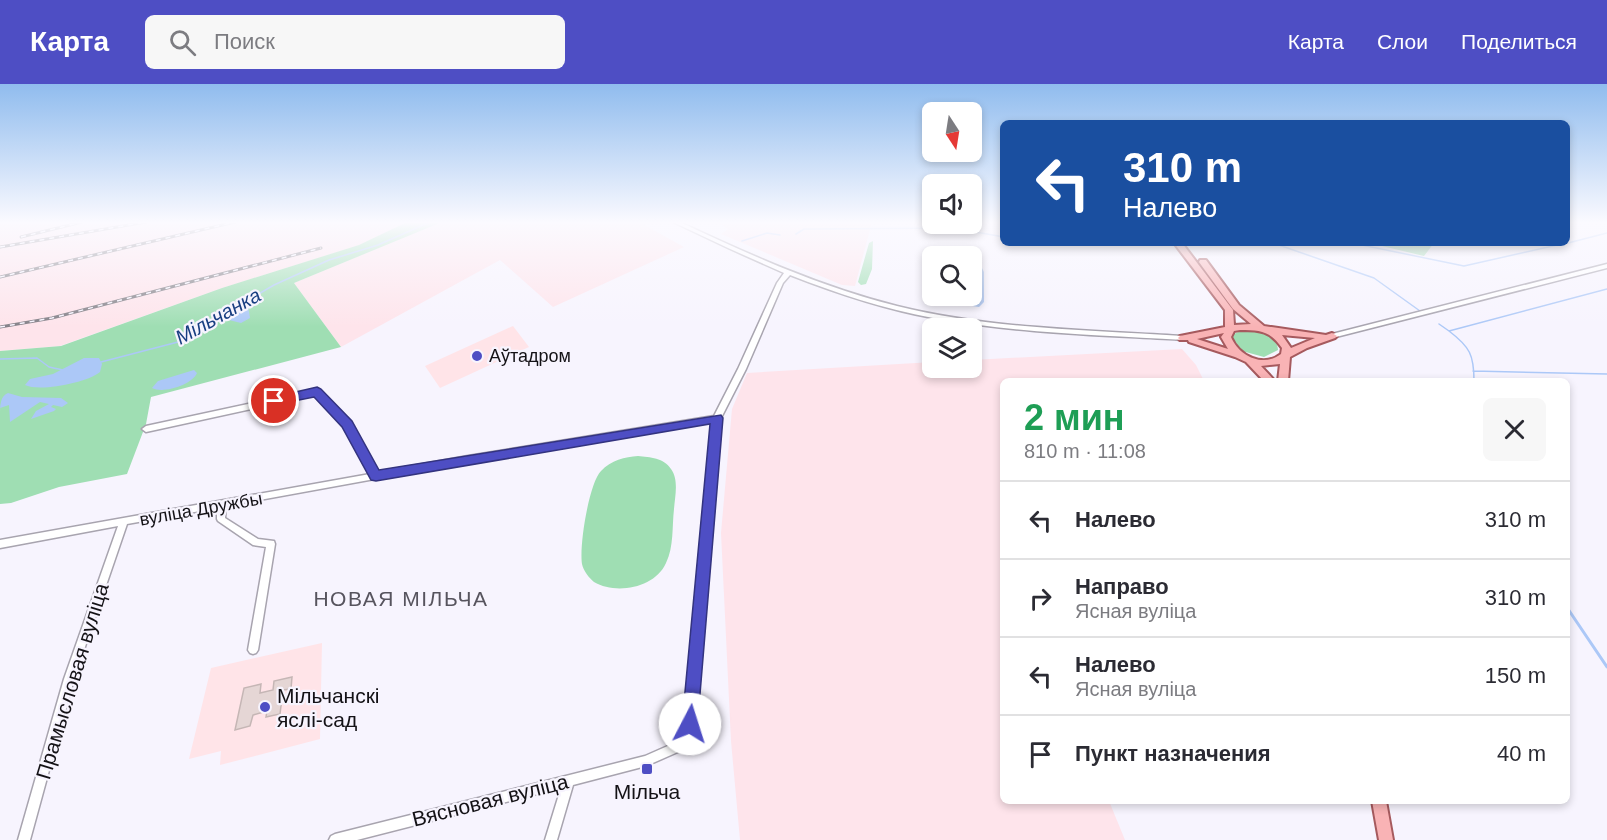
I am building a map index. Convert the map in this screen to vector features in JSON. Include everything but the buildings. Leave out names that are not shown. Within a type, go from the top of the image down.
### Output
[{"type":"main road","points":[[1189,257],[1228,310],[1230,330],[1226,337],[1228,346],[1248,360],[1267,378]]},
{"type":"main road","points":[[1197,257],[1236,307],[1284,342],[1286,356],[1283,378]]},
{"type":"main road","points":[[1183,338],[1244,326],[1302,336],[1332,336]]},
{"type":"main road","points":[[1248,360],[1263,363],[1276,362],[1332,336]]},
{"type":"main road","points":[[1183,338],[1239,355]]},
{"type":"main road","points":[[1380,804],[1386,840]]},
{"type":"street","points":[[751,257],[787,274],[897,308],[963,321],[1183,338]]},
{"type":"street","points":[[1332,336],[1607,266]]},
{"type":"street","points":[[717,418],[742,369],[780,283],[787,274]]},
{"type":"street","points":[[146,429],[317,392],[347,424],[376,476]]},
{"type":"street","name":"вуліца Дружбы","points":[[0,544],[402,471],[717,418]]},
{"type":"street","name":"Вясновая вуліца","points":[[335,840],[646,761],[683,744],[690,724],[717,418]]},
{"type":"street","points":[[222,505],[220,519],[256,542],[271,544],[253,650]]},
{"type":"street","name":"Прамысловая вуліца","points":[[24,840],[69,679],[123,523]]},
{"type":"street","points":[[551,840],[569,781]]},
{"type":"shaded area","points":[[0,257],[321,257],[222,288],[60,346],[0,351]]},
{"type":"shaded area","points":[[356,257],[662,257],[553,307],[500,260],[341,347],[294,283]]},
{"type":"shaded area","points":[[776,257],[863,257],[855,286],[842,285]]},
{"type":"shaded area","name":"Аўтадром","points":[[513,326],[529,347],[440,388],[425,366]]},
{"type":"shaded area","points":[[1182,349],[1196,365],[1202,378],[1000,378],[1000,804],[1110,804],[1125,840],[740,840],[731,741],[721,533],[732,409],[747,373],[922,363],[922,378],[982,378],[982,359]]},
{"type":"shaded area","points":[[322,643],[320,739],[220,765],[221,751],[189,759],[211,668]]},
{"type":"green space","points":[[320,257],[356,257],[294,283],[341,347],[151,397],[146,424],[127,474],[59,487],[11,503],[0,504],[0,351],[61,346],[222,288]]},
{"type":"green space","points":[[865,257],[872,257],[872,269],[866,284],[861,285],[858,282]]},
{"type":"green space","points":[[1243,330],[1270,336],[1277,344],[1278,350],[1264,357],[1242,351],[1232,338],[1234,334]]},
{"type":"green space","points":[[638,456],[661,460],[668,465],[675,478],[670,550],[661,572],[644,583],[624,588],[603,586],[590,578],[582,564],[582,544],[589,501],[597,478],[605,467],[618,460]]},
{"type":"water","points":[[982,268],[984,272],[984,302],[982,304]]},
{"type":"water","points":[[243,303],[248,306],[250,318],[241,323],[229,320],[231,309]]},
{"type":"water","points":[[84,358],[99,358],[102,364],[100,372],[85,380],[63,385],[32,387],[25,385],[30,379],[53,374]]},
{"type":"water","points":[[194,370],[197,373],[183,385],[163,390],[152,388],[158,381]]},
{"type":"water","points":[[8,393],[22,397],[61,398],[68,403],[62,407],[53,405],[51,407],[56,409],[54,411],[31,419],[36,411],[49,404],[40,402],[10,422],[9,405],[0,408],[2,399]]},
{"type":"waterway","name":"Мільчанка","points":[[241,304],[274,285],[338,257]]},
{"type":"waterway","points":[[1314,257],[1374,278],[1420,311]]},
{"type":"waterway","points":[[1422,257],[1464,266],[1503,257]]},
{"type":"waterway","points":[[1449,331],[1607,289]]},
{"type":"waterway","name":"Мільчанка","points":[[101,362],[178,342],[233,309]]},
{"type":"waterway","points":[[1439,324],[1449,331]]},
{"type":"waterway","points":[[1449,331],[1466,347],[1472,358],[1473,371]]},
{"type":"waterway","name":"Мільчанка","points":[[0,359],[37,358],[49,367],[63,370]]},
{"type":"waterway","points":[[1473,371],[1607,374]]},
{"type":"waterway","points":[[1473,371],[1474,378]]},
{"type":"waterway","points":[[1570,612],[1607,667]]},
{"type":"railway","points":[[0,277],[84,257]]},
{"type":"railway","points":[[0,327],[52,318],[285,257]]},
{"type":"place","name":"Аўтадром","points":[[477,356]]},
{"type":"place","name":"Мільчанскі яслі-сад","points":[[265,707]]},
{"type":"place","name":"Мільча","points":[[647,769]]},
{"type":"district","name":"НОВАЯ МІЛЬЧА","points":[[401,598]]},
{"type":"route","points":[[274,401],[317,392],[347,424],[376,476],[717,418],[690,724]]}]
